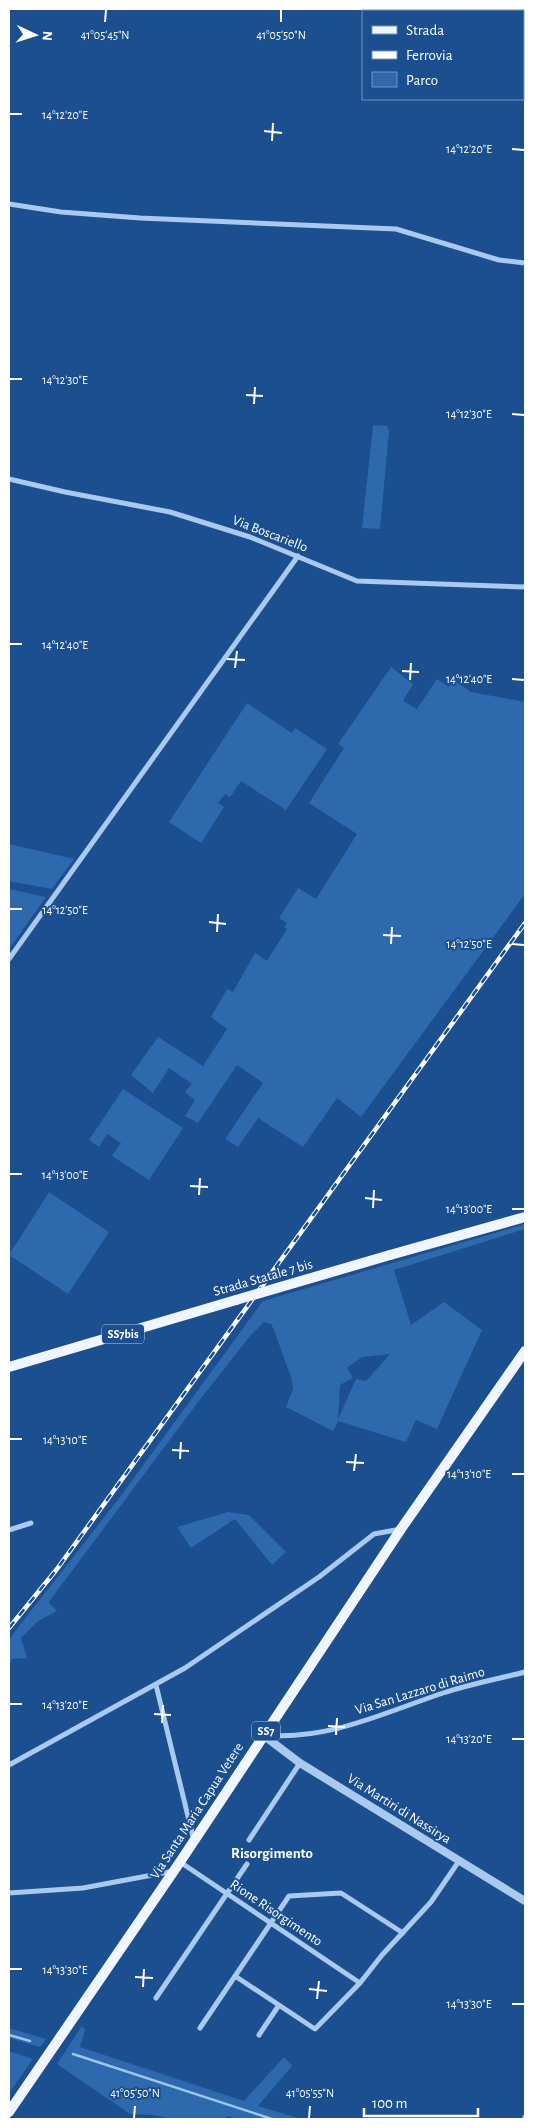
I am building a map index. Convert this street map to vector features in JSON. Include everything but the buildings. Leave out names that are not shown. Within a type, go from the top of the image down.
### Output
[{"type":"main road","name":"Strada Statale 7 bis","points":[[9,1367],[525,1217]]},
{"type":"main road","name":"Via Santa Maria Capua Vetere","points":[[9,2112],[194,1841],[401,1529],[525,1351]]},
{"type":"street","points":[[9,204],[61,212],[140,218],[396,229],[500,260],[525,263]]},
{"type":"street","name":"Via Boscariello","points":[[9,479],[170,512],[250,537],[357,580],[525,587]]},
{"type":"street","points":[[9,959],[298,556]]},
{"type":"street","points":[[9,1530],[31,1523]]},
{"type":"street","points":[[9,1765],[156,1685],[319,1578],[374,1534],[401,1529]]},
{"type":"street","name":"Via San Lazzaro di Raimo","points":[[263,1735],[281,1737],[334,1729],[378,1717],[445,1692],[525,1672]]},
{"type":"street","points":[[156,1685],[194,1841]]},
{"type":"street","name":"Via Martiri di Nassirya","points":[[263,1735],[300,1762],[525,1901]]},
{"type":"street","points":[[249,1840],[300,1762]]},
{"type":"street","points":[[235,1976],[315,2030],[360,1983],[431,1902],[459,1861]]},
{"type":"street","points":[[156,1998],[247,1864]]},
{"type":"street","points":[[9,1892],[83,1888],[177,1866]]},
{"type":"street","name":"Rione Risorgimento","points":[[177,1866],[226,1893],[360,1983]]},
{"type":"street","points":[[200,2028],[289,1896],[341,1892],[403,1933]]},
{"type":"street","points":[[259,2035],[279,2005]]},
{"type":"green space","points":[[373,425],[387,426],[389,431],[380,529],[362,528]]},
{"type":"green space","points":[[391,667],[413,684],[403,701],[417,709],[437,679],[449,687],[454,680],[471,692],[525,702],[525,894],[361,1117],[337,1098],[303,1147],[258,1118],[238,1147],[225,1139],[263,1083],[237,1065],[198,1123],[185,1116],[195,1100],[185,1092],[192,1084],[169,1068],[153,1093],[131,1075],[158,1037],[203,1066],[227,1029],[211,1017],[227,989],[233,992],[255,953],[267,961],[287,929],[284,927],[287,923],[279,918],[298,888],[316,899],[357,834],[309,803],[344,748],[338,744]]},
{"type":"green space","points":[[247,703],[292,733],[295,728],[327,749],[286,810],[241,781],[230,797],[225,794],[218,803],[224,807],[201,843],[169,822]]},
{"type":"green space","points":[[9,844],[74,859],[52,889],[9,881]]},
{"type":"green space","points":[[9,889],[46,897],[9,949]]},
{"type":"green space","points":[[123,1089],[183,1128],[149,1180],[112,1156],[121,1143],[107,1134],[99,1147],[89,1140]]},
{"type":"green space","points":[[49,1192],[109,1232],[68,1294],[9,1255]]},
{"type":"green space","points":[[525,1224],[525,1229],[394,1270],[411,1325],[444,1302],[482,1330],[437,1429],[416,1420],[406,1442],[338,1421],[333,1431],[286,1407],[293,1389],[292,1380],[274,1330],[271,1324],[264,1322],[251,1335],[198,1402],[51,1599],[49,1603],[57,1611],[38,1621],[21,1638],[27,1658],[12,1659],[9,1665],[9,1639],[120,1497],[263,1301]],"holes":[[[390,1354],[366,1381],[356,1379],[338,1419],[340,1385],[353,1378],[347,1368],[362,1357]]]},
{"type":"green space","points":[[228,1512],[249,1515],[286,1552],[272,1565],[235,1519],[191,1548],[177,1527]]},
{"type":"green space","points":[[82,2026],[85,2030],[80,2047],[244,2101],[284,2057],[292,2066],[258,2106],[301,2119],[239,2119],[227,2116],[224,2119],[172,2119],[154,2115],[130,2114],[57,2064]]},
{"type":"green space","points":[[9,2028],[46,2039],[40,2047],[9,2038]]},
{"type":"green space","points":[[9,2051],[33,2059],[9,2093]]},
{"type":"waterway","points":[[9,2035],[30,2041]]},
{"type":"waterway","points":[[73,2054],[272,2119]]},
{"type":"railway","points":[[9,1628],[57,1569],[525,923]]},
{"type":"district","name":"Risorgimento","points":[[272,1853]]}]
